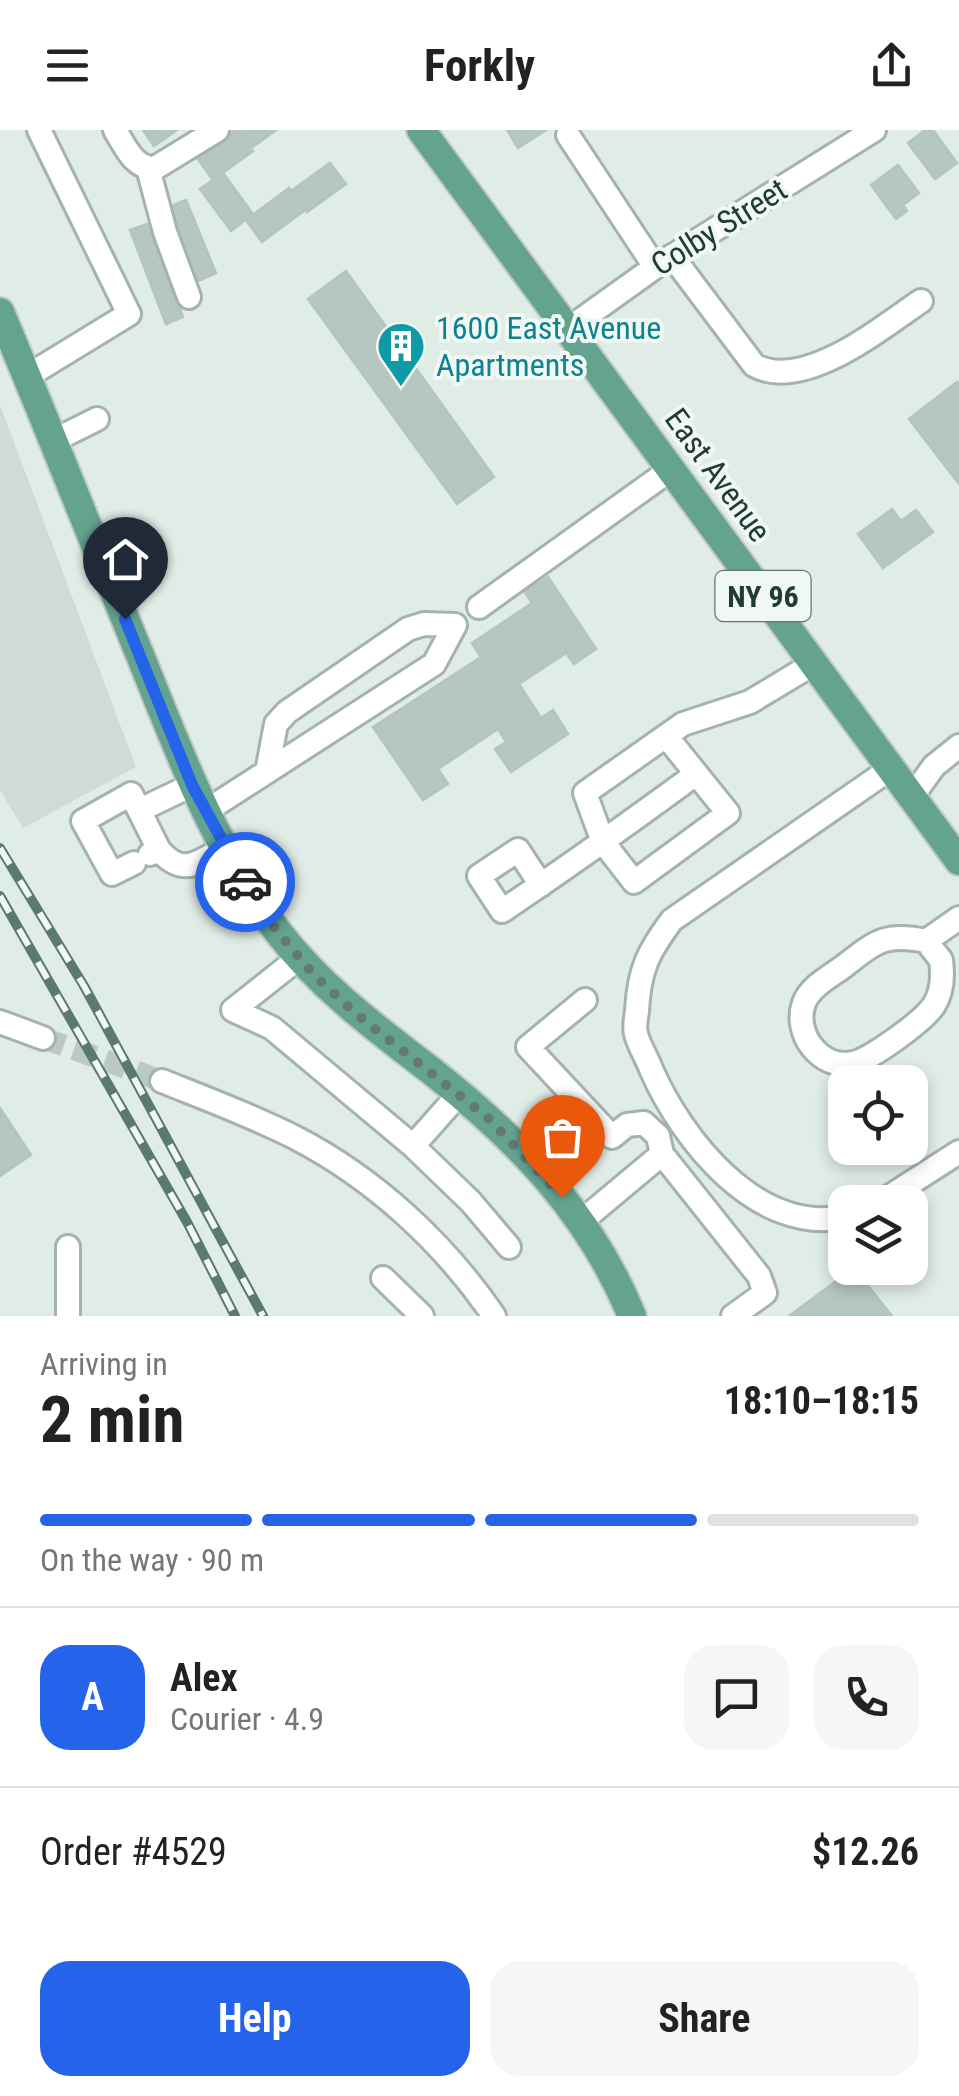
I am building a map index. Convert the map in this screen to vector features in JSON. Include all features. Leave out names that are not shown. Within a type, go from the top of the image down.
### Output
[{"type":"main road","name":"East Avenue","points":[[421,130],[890,770],[955,846]]},
{"type":"main road","points":[[0,312],[192,785],[268,918],[355,1013],[458,1094],[521,1150],[583,1220],[614,1272],[632,1316]]},
{"type":"street","points":[[26,377],[128,314],[39,130]]},
{"type":"street","points":[[115,130],[136,163],[148,168],[217,130]]},
{"type":"street","name":"Colby Street","points":[[567,330],[663,261],[874,130]]},
{"type":"street","points":[[568,135],[663,261],[754,365],[763,370],[822,365],[922,300]]},
{"type":"street","points":[[148,168],[164,232],[188,296]]},
{"type":"street","points":[[53,441],[97,419]]},
{"type":"street","points":[[479,607],[670,470]]},
{"type":"street","points":[[206,810],[267,772],[434,664],[456,625],[424,624],[408,629],[287,712],[276,724],[267,772]]},
{"type":"street","points":[[666,736],[728,813],[634,882],[603,842],[586,793],[666,736],[683,724],[750,702],[813,664]]},
{"type":"street","points":[[911,798],[934,766],[959,746]]},
{"type":"street","points":[[828,1220],[775,1208],[732,1184],[668,1109],[636,1033],[638,981],[650,949],[672,920],[890,770]]},
{"type":"street","points":[[542,885],[696,774]]},
{"type":"street","points":[[140,810],[192,785]]},
{"type":"street","points":[[148,856],[140,810],[132,794],[82,821],[112,874],[148,856],[189,867],[226,847]]},
{"type":"street","points":[[926,941],[959,918]]},
{"type":"street","points":[[892,935],[926,941],[950,954],[934,1006],[918,1022],[856,1064],[840,1064],[813,1049],[804,1036],[801,1021],[804,1001],[814,988],[873,944],[892,935]]},
{"type":"street","points":[[300,957],[233,1010],[272,1028],[413,1146],[471,1202],[509,1247]]},
{"type":"street","points":[[584,1000],[528,1047],[612,1138],[627,1125],[644,1123],[658,1136],[662,1154],[759,1276],[764,1293],[733,1316]]},
{"type":"street","points":[[0,1022],[43,1038]]},
{"type":"street","points":[[162,1081],[298,1139],[346,1168],[390,1200],[436,1243],[494,1316]]},
{"type":"street","points":[[413,1146],[458,1094]]},
{"type":"street","points":[[908,1185],[959,1152]]},
{"type":"street","points":[[583,1220],[662,1154]]},
{"type":"street","points":[[68,1247],[68,1316]]},
{"type":"street","points":[[382,1278],[422,1316]]},
{"type":"shaded area","points":[[0,405],[136,767],[23,828],[0,790]]},
{"type":"building","points":[[143,130],[177,130],[154,146]]},
{"type":"building","points":[[235,130],[253,151],[213,180],[197,158]]},
{"type":"building","points":[[238,130],[276,130],[251,148]]},
{"type":"building","points":[[507,130],[546,130],[518,148]]},
{"type":"building","points":[[925,130],[933,130],[957,163],[935,179],[908,143]]},
{"type":"building","points":[[330,163],[346,184],[307,212],[291,191]]},
{"type":"building","points":[[898,165],[919,193],[903,205],[907,211],[896,219],[871,185]]},
{"type":"building","points":[[223,173],[253,214],[231,231],[200,189]]},
{"type":"building","points":[[289,188],[305,210],[262,242],[246,220]]},
{"type":"building","points":[[186,200],[216,273],[198,281],[167,208]]},
{"type":"building","points":[[147,224],[183,317],[166,324],[130,230]]},
{"type":"building","name":"1600 East Avenue Apartments","points":[[346,271],[494,477],[457,504],[308,299]]},
{"type":"building","points":[[959,384],[959,484],[909,419]]},
{"type":"building","points":[[892,509],[901,521],[916,510],[933,532],[883,568],[858,534]]},
{"type":"building","points":[[548,577],[596,649],[574,664],[566,653],[519,684],[541,718],[553,710],[568,734],[511,772],[495,749],[506,742],[498,729],[438,769],[448,784],[423,800],[373,727],[481,657],[472,643],[532,603],[525,592]]},
{"type":"building","points":[[0,1108],[31,1155],[0,1176]]},
{"type":"building","points":[[831,1285],[867,1285],[892,1316],[789,1316]]},
{"type":"tunnel","points":[[43,1038],[162,1081]]},
{"type":"railway","points":[[0,848],[84,986],[263,1316]]},
{"type":"railway","points":[[0,896],[187,1222],[235,1316]]},
{"type":"way so far","points":[[245,882],[277,931],[314,975],[355,1013],[488,1118],[562,1197]]},
{"type":"place","name":"1600 East Avenue Apartments","points":[[401,388]]},
{"type":"route","points":[[125,619],[192,785],[245,882]]}]
